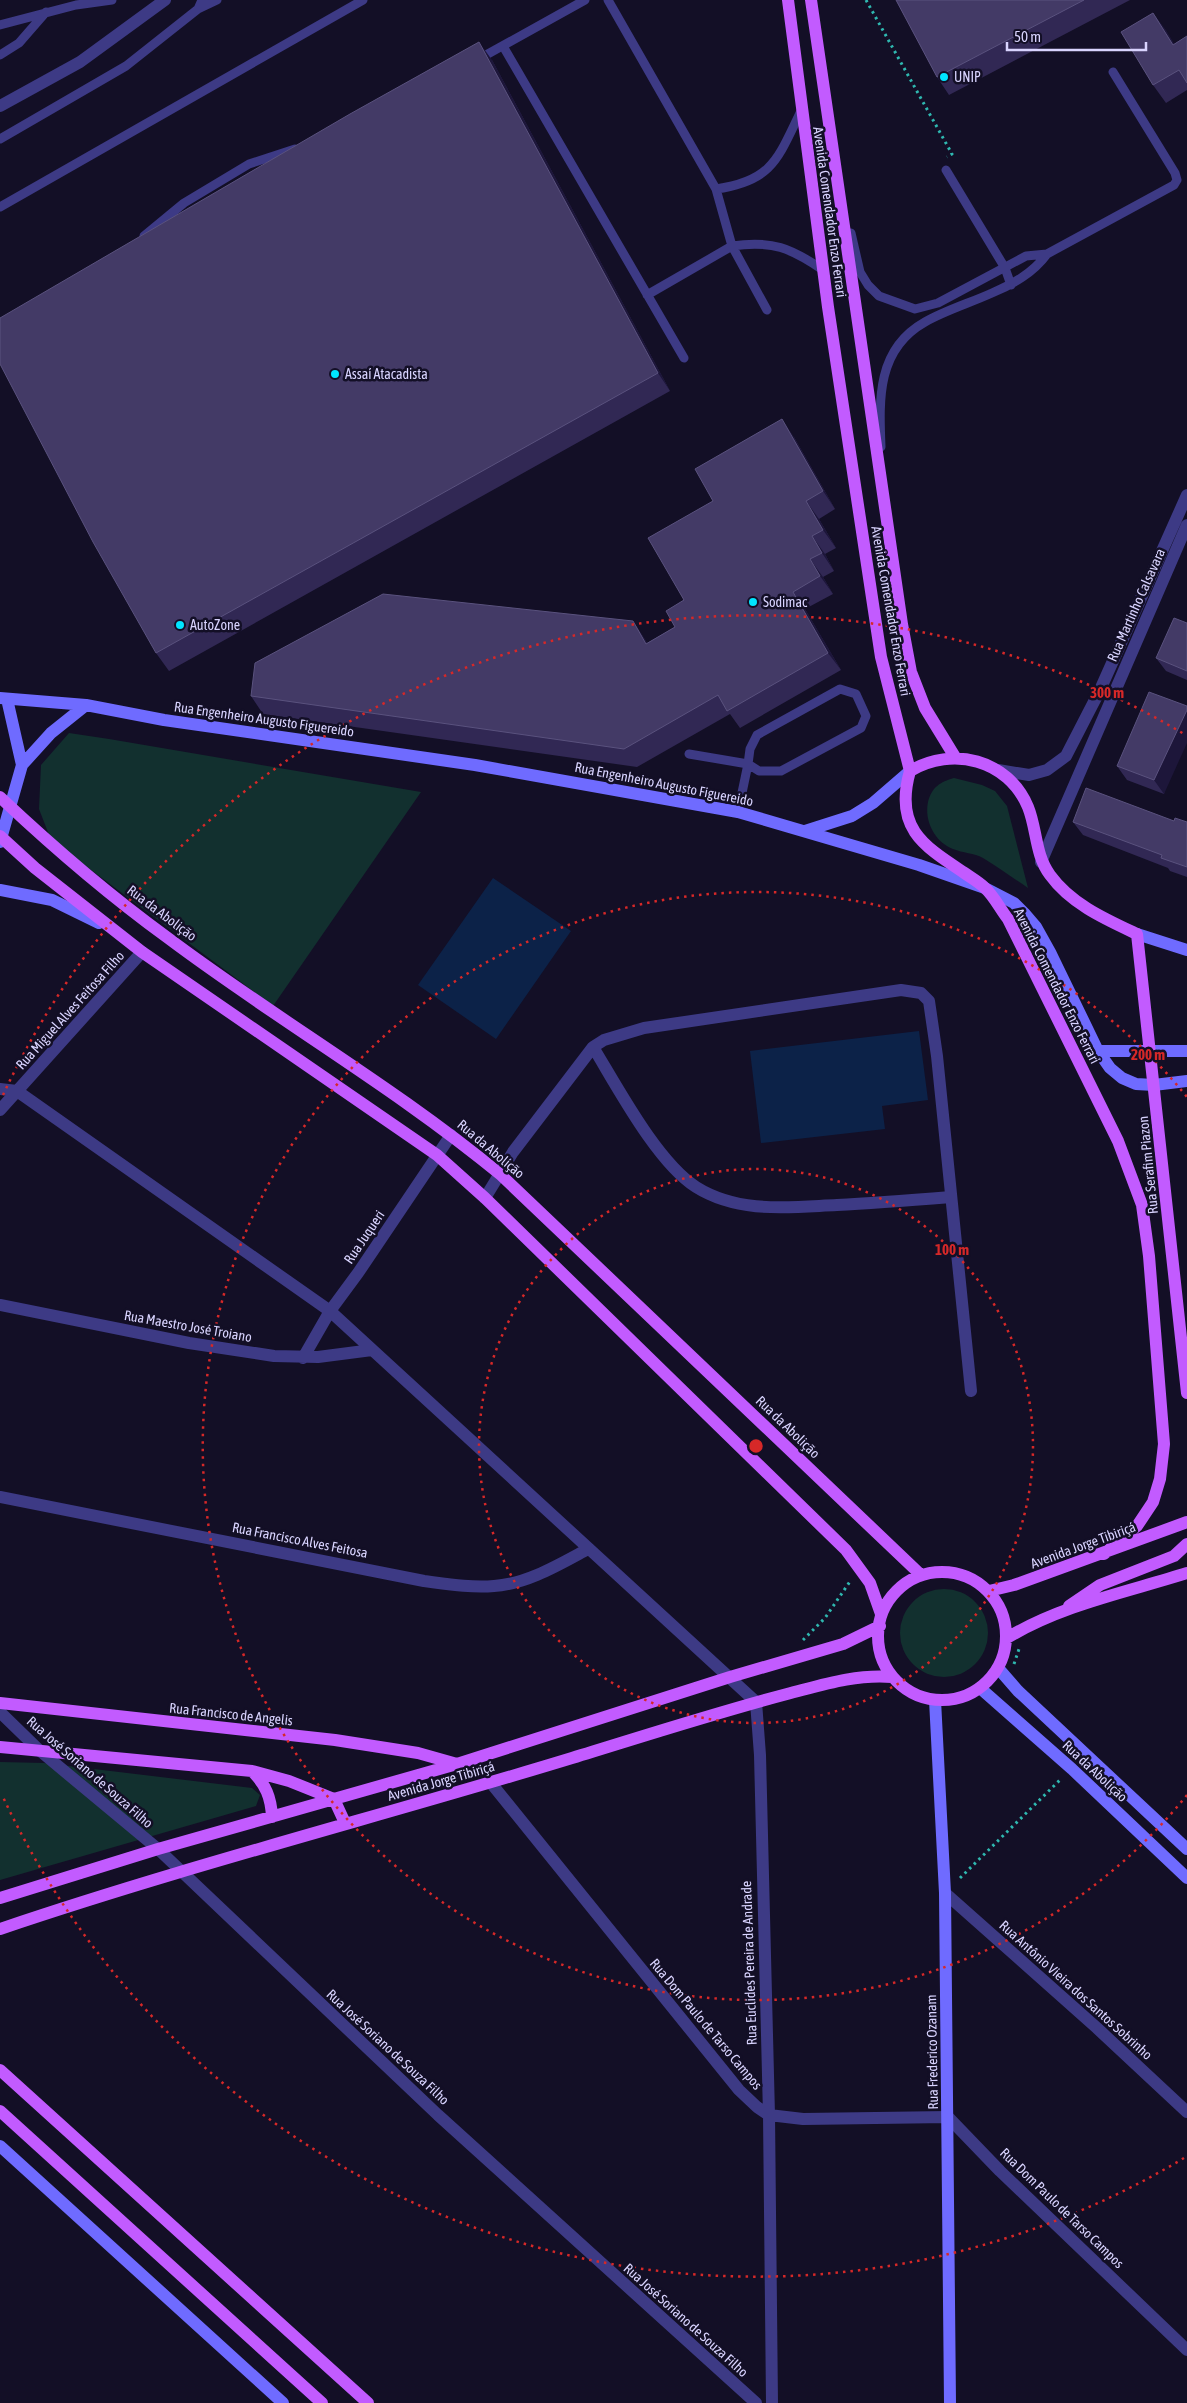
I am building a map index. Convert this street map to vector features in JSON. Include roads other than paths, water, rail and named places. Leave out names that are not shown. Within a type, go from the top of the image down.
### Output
[{"type":"main road","name":"Avenida Comendador Enzo Ferrari","points":[[788,0],[823,270],[881,657],[910,771],[907,782],[907,805],[910,825],[922,843],[985,888],[1008,919],[1114,1132],[1142,1205],[1164,1444],[1160,1479],[1153,1502],[1138,1526],[1104,1554]]},
{"type":"main road","name":"Avenida Comendador Enzo Ferrari","points":[[811,0],[902,624],[911,672],[925,708],[955,757]]},
{"type":"main road","points":[[3,698],[22,765]]},
{"type":"main road","name":"Rua Engenheiro Augusto Figuereido","points":[[3,698],[86,705],[164,720],[475,765],[738,812],[920,865],[985,888],[1014,903],[1036,928],[1098,1050],[1110,1068],[1122,1078],[1136,1084],[1154,1085],[1187,1081]]},
{"type":"main road","points":[[86,705],[51,733],[22,765],[11,808],[0,838],[142,952],[437,1156],[485,1198],[846,1550],[870,1582],[881,1620]]},
{"type":"main road","points":[[805,831],[852,816],[873,803],[910,771],[924,763],[955,757],[973,759],[998,770],[1019,788],[1025,801],[1041,862],[1050,876],[1069,896],[1099,916],[1137,934],[1187,950]]},
{"type":"main road","name":"Rua da Abolição","points":[[0,797],[49,843],[168,938],[451,1135],[501,1175],[922,1576]]},
{"type":"main road","points":[[0,890],[52,900],[115,931]]},
{"type":"main road","name":"Rua Serafim Piazon","points":[[1137,934],[1187,1393]]},
{"type":"main road","points":[[1098,1050],[1151,1053],[1187,1051]]},
{"type":"main road","name":"Avenida Jorge Tibiriçá","points":[[988,1591],[1014,1585],[1104,1554],[1187,1522]]},
{"type":"main road","points":[[1061,1612],[1100,1585],[1174,1556],[1187,1544]]},
{"type":"main road","points":[[935,1572],[955,1573],[973,1580],[988,1591],[999,1605],[1005,1621],[1007,1638],[1005,1654],[998,1668],[980,1688],[960,1698],[935,1700],[906,1690],[892,1677],[882,1659],[878,1640],[881,1620],[900,1588],[922,1576],[935,1572]]},
{"type":"main road","points":[[1007,1638],[1025,1627],[1061,1612],[1187,1573]]},
{"type":"main road","name":"Avenida Jorge Tibiriçá","points":[[0,1898],[158,1849],[457,1764],[730,1677],[843,1644],[881,1620]]},
{"type":"main road","name":"Rua da Abolição","points":[[998,1668],[1018,1690],[1187,1849]]},
{"type":"main road","name":"Avenida Jorge Tibiriçá","points":[[0,1929],[345,1823],[491,1783],[756,1702],[850,1678],[870,1675],[892,1677]]},
{"type":"main road","name":"Rua da Abolição","points":[[980,1688],[1072,1769],[1187,1878]]},
{"type":"main road","name":"Rua Frederico Ozanam","points":[[935,1700],[945,1893],[950,2403]]},
{"type":"main road","name":"Rua Francisco de Angelis","points":[[0,1703],[336,1740],[418,1753],[457,1764]]},
{"type":"main road","points":[[0,1747],[252,1771],[289,1781],[334,1799],[345,1823]]},
{"type":"main road","points":[[252,1771],[265,1784],[272,1805],[272,1817]]},
{"type":"main road","points":[[0,2070],[368,2403]]},
{"type":"main road","points":[[0,2111],[322,2403]]},
{"type":"main road","points":[[0,2146],[283,2403]]},
{"type":"street","points":[[0,106],[80,62],[164,0]]},
{"type":"street","name":"Rua Martinho Calsavara","points":[[998,770],[1029,775],[1047,770],[1066,756],[1100,690],[1187,496]]},
{"type":"street","name":"Rua Martinho Calsavara","points":[[1041,862],[1187,525]]},
{"type":"street","name":"Rua Miguel Alves Feitosa Filho","points":[[0,1110],[142,952]]},
{"type":"street","points":[[485,1198],[501,1175],[513,1152],[593,1047],[604,1040],[644,1028],[901,990],[921,993],[929,1001],[931,1011],[971,1391]]},
{"type":"street","points":[[593,1047],[643,1128],[668,1160],[696,1187],[728,1201],[768,1208],[951,1197]]},
{"type":"street","points":[[0,1089],[18,1091],[330,1311],[756,1702]]},
{"type":"street","name":"Rua Juqueri","points":[[302,1358],[330,1311],[358,1273],[451,1135]]},
{"type":"street","name":"Rua Maestro José Troiano","points":[[0,1305],[189,1343],[274,1356],[302,1358],[372,1350]]},
{"type":"street","name":"Rua Francisco Alves Feitosa","points":[[0,1497],[424,1581],[466,1586],[496,1586],[527,1579],[588,1549]]},
{"type":"street","name":"Rua Euclides Pereira de Andrade","points":[[756,1702],[760,1755],[769,2114],[772,2403]]},
{"type":"street","name":"Rua José Soriano de Souza Filho","points":[[0,1712],[39,1750],[158,1849],[445,2122],[756,2403]]},
{"type":"street","name":"Rua Dom Paulo de Tarso Campos","points":[[491,1783],[739,2090],[757,2108],[769,2114],[803,2118],[948,2117],[1000,2171],[1187,2350]]},
{"type":"street","name":"Rua Antônio Vieira dos Santos Sobrinho","points":[[945,1893],[1097,2028],[1187,2112]]},
{"type":"lane","points":[[0,25],[76,5],[112,0]]},
{"type":"lane","points":[[158,0],[164,0]]},
{"type":"lane","points":[[0,140],[126,66],[200,4],[217,0]]},
{"type":"lane","points":[[0,207],[363,0]]},
{"type":"lane","points":[[471,63],[585,0]]},
{"type":"lane","points":[[608,0],[716,189],[732,246],[767,310]]},
{"type":"lane","points":[[0,55],[19,43],[46,12]]},
{"type":"lane","points":[[503,46],[684,358]]},
{"type":"lane","points":[[841,205],[851,232],[860,272],[879,296],[915,309],[938,304],[1026,256],[1047,254],[1176,183],[1175,173],[1113,72]]},
{"type":"lane","points":[[716,189],[734,186],[756,178],[771,168],[801,111]]},
{"type":"lane","points":[[135,244],[184,203],[249,164],[305,146]]},
{"type":"lane","points":[[946,170],[1005,268],[1011,285]]},
{"type":"lane","points":[[647,295],[732,246],[747,244],[776,245],[799,254],[823,270]]},
{"type":"lane","points":[[883,489],[880,402],[882,381],[894,348],[924,322],[1011,285],[1040,264],[1047,254]]},
{"type":"lane","points":[[1034,255],[1040,264]]},
{"type":"lane","points":[[689,754],[748,764],[759,771],[781,771],[861,728],[866,716],[856,694],[840,689],[757,735],[750,749],[748,764],[738,812]]},
{"type":"water","points":[[493,878],[571,931],[496,1039],[418,985]]},
{"type":"water","points":[[919,1031],[928,1100],[882,1106],[885,1129],[761,1143],[750,1051]]},
{"type":"place","name":"UNIP","points":[[944,77]]},
{"type":"place","name":"Assaí Atacadista","points":[[335,374]]},
{"type":"place","name":"Sodimac","points":[[753,602]]},
{"type":"place","name":"AutoZone","points":[[180,625]]}]
